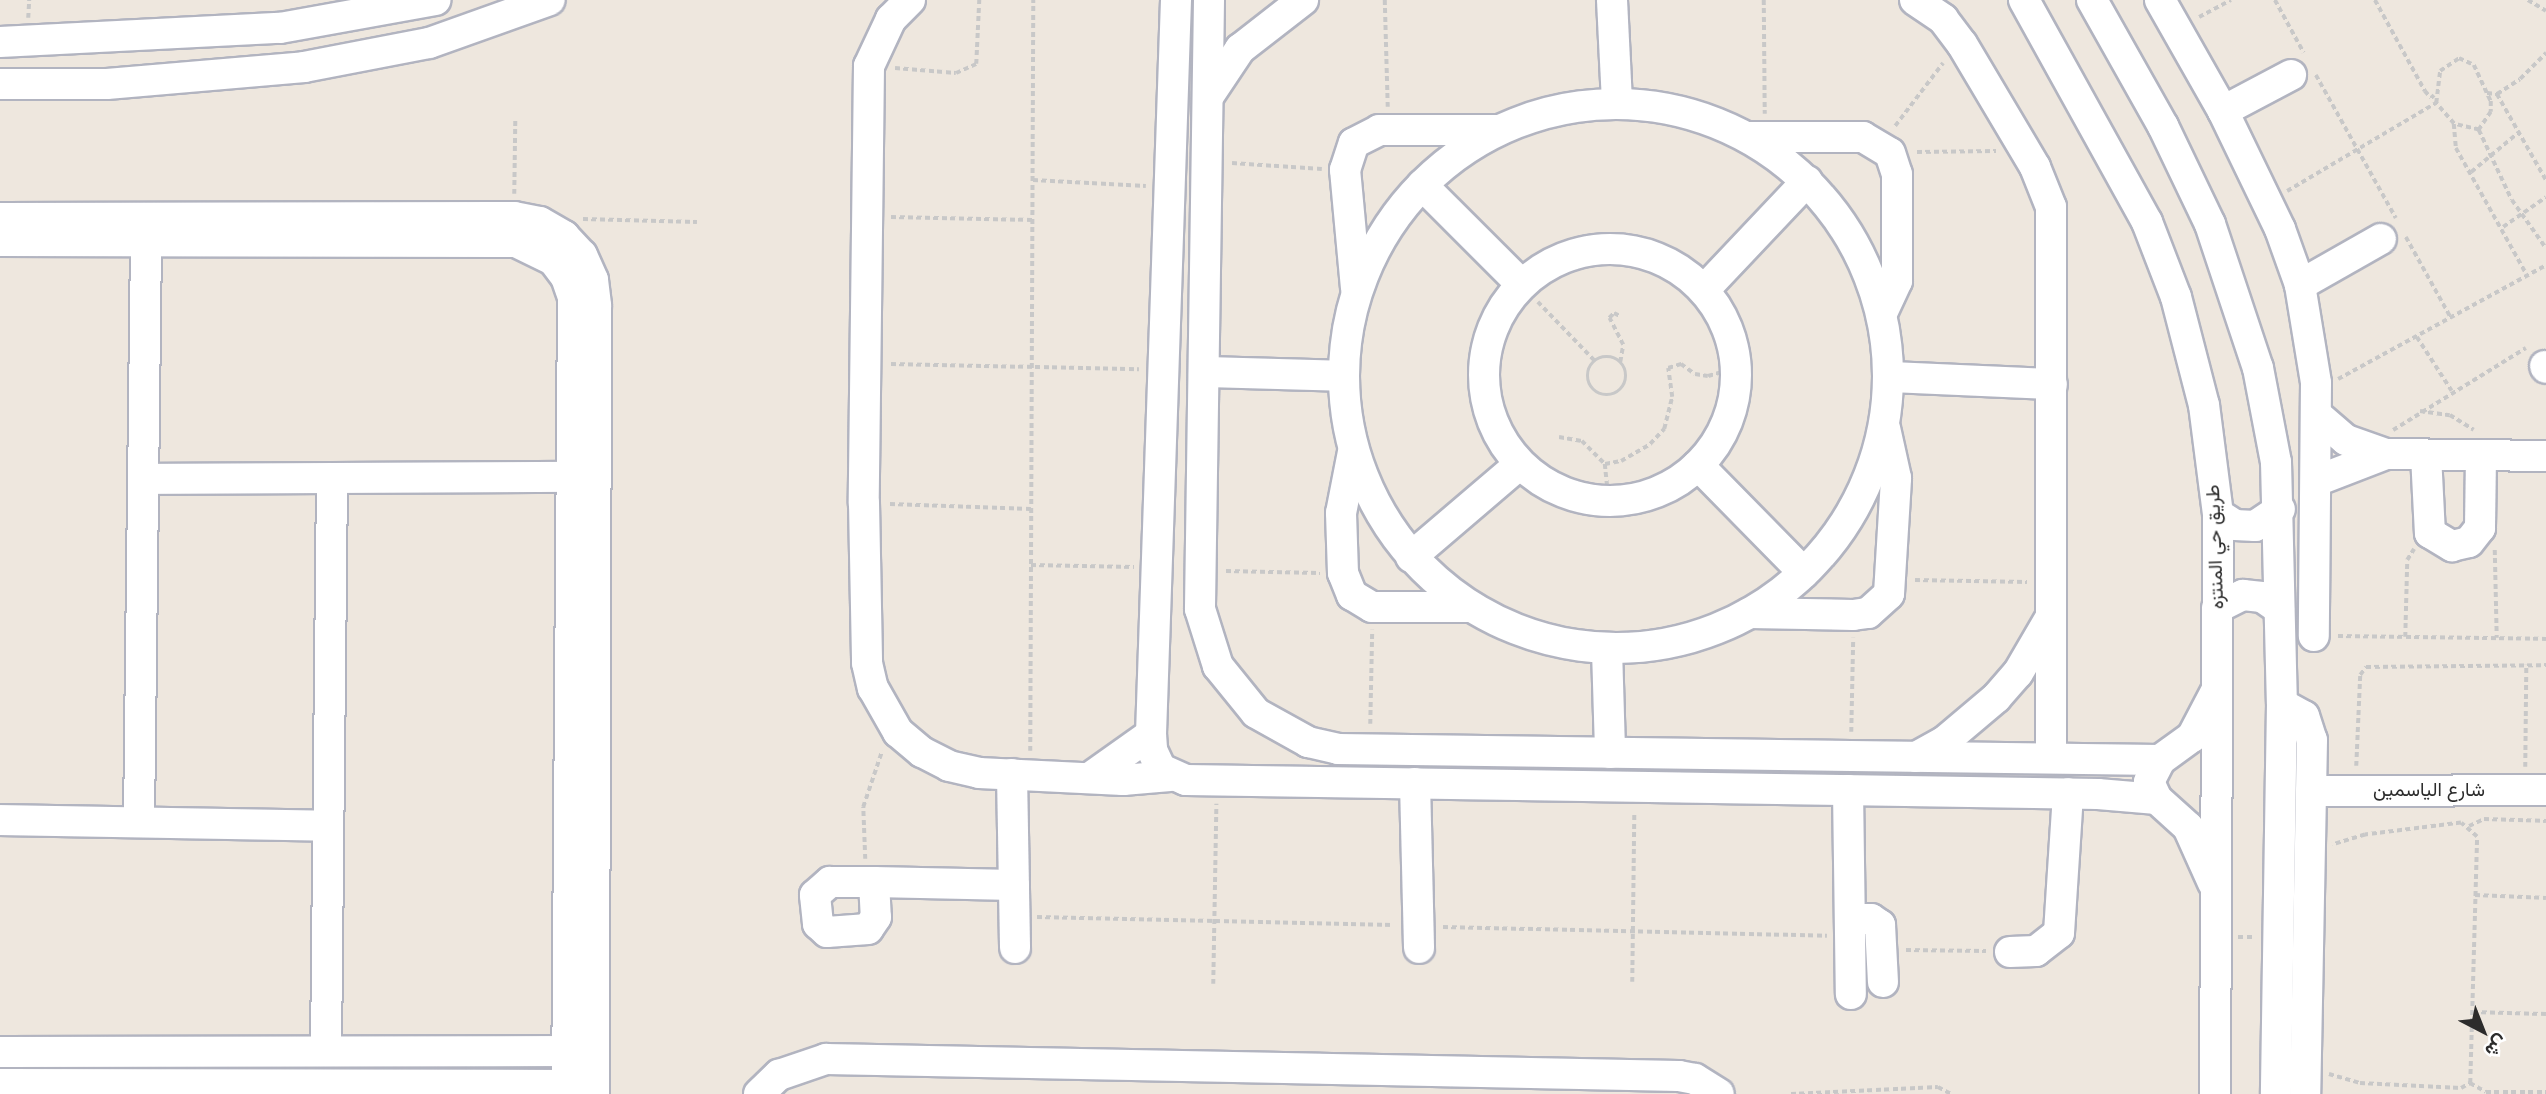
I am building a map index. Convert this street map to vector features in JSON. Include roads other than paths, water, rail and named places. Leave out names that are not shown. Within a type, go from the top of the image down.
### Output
[{"type":"street","points":[[0,42],[108,40],[280,28],[435,0]]},
{"type":"street","points":[[0,84],[107,84],[304,67],[360,57],[475,29],[550,0]]},
{"type":"street","points":[[910,0],[891,19],[869,66],[864,503],[867,663],[873,688],[898,732],[922,752],[949,766],[1021,774],[1092,775],[1123,780],[1170,776],[1216,780],[2068,793],[2157,799]]},
{"type":"street","points":[[1170,776],[1155,760],[1151,734],[1176,0]]},
{"type":"street","points":[[1209,0],[1200,609],[1218,666],[1256,713],[1290,734],[1338,749],[2160,760]]},
{"type":"street","points":[[1208,97],[1240,50],[1303,0]]},
{"type":"street","points":[[1612,0],[1617,103]]},
{"type":"street","points":[[1915,0],[1943,19],[1962,44],[2025,150],[2051,207],[2050,758]]},
{"type":"street","name":"طريق حي المنتزه","points":[[2024,0],[2119,165],[2176,297],[2204,405],[2218,514],[2215,1094]]},
{"type":"street","points":[[2092,0],[2163,126],[2210,224],[2259,368],[2276,462],[2280,509],[2278,609],[2282,704],[2276,1094]]},
{"type":"street","points":[[2160,0],[2223,111],[2267,202],[2300,285],[2316,383],[2314,636]]},
{"type":"street","points":[[107,84],[108,40]]},
{"type":"street","points":[[2223,111],[2291,75]]},
{"type":"street","points":[[1173,95],[1208,97]]},
{"type":"street","points":[[1357,292],[1395,217],[1422,185],[1458,154],[1499,130],[1537,115],[1617,103],[1674,110],[1757,137],[1863,137],[1887,149],[1897,173],[1897,281],[1882,313]]},
{"type":"street","points":[[1499,130],[1389,130],[1365,134],[1354,144],[1345,170],[1357,292],[1343,376],[1353,452],[1374,502],[1411,557],[1469,607],[1512,629],[1558,643],[1607,649],[1681,641],[1750,612],[1804,573],[1856,505],[1884,424],[1889,377],[1882,313],[1854,242],[1807,181],[1757,137]]},
{"type":"street","points":[[1704,290],[1807,181]]},
{"type":"street","points":[[1422,185],[1522,285]]},
{"type":"street","points":[[0,218],[514,217],[540,222],[564,236],[582,256],[593,279],[596,306],[576,1091]]},
{"type":"street","points":[[2300,285],[2381,239]]},
{"type":"street","points":[[0,241],[516,242],[536,248],[554,260],[573,297],[568,1051],[576,1091]]},
{"type":"street","points":[[139,822],[146,242]]},
{"type":"street","points":[[1614,249],[1654,256],[1704,290],[1727,326],[1736,368],[1731,410],[1698,465],[1648,495],[1609,501],[1561,491],[1520,464],[1497,432],[1484,374],[1498,317],[1522,285],[1555,261],[1594,250],[1614,249]]},
{"type":"street","points":[[1166,291],[1205,294]]},
{"type":"street","points":[[1203,372],[1343,376]]},
{"type":"street","points":[[1889,377],[2052,384]]},
{"type":"street","points":[[2317,415],[2346,440],[2386,454]]},
{"type":"street","points":[[1750,612],[1853,615],[1880,605],[1892,580],[1896,478],[1884,424]]},
{"type":"street","points":[[1353,452],[1340,513],[1343,573],[1352,595],[1372,607],[1469,607]]},
{"type":"street","points":[[2276,462],[2316,472],[2386,454],[2546,456]]},
{"type":"street","points":[[2426,454],[2430,533],[2443,544],[2461,546],[2480,528],[2481,455]]},
{"type":"street","points":[[1411,557],[1520,464]]},
{"type":"street","points":[[1698,465],[1804,573]]},
{"type":"street","points":[[1160,473],[1202,474]]},
{"type":"street","points":[[143,479],[572,477]]},
{"type":"street","points":[[326,1051],[332,478]]},
{"type":"street","points":[[2218,514],[2235,525],[2255,526],[2280,509]]},
{"type":"street","points":[[2217,608],[2243,595],[2262,597],[2278,609]]},
{"type":"street","points":[[1156,609],[1200,609]]},
{"type":"street","points":[[1916,757],[1945,741],[1996,698],[2018,673],[2051,617]]},
{"type":"street","points":[[1607,649],[1610,753]]},
{"type":"street","points":[[2217,893],[2188,827],[2157,799],[2149,782],[2160,760],[2192,737],[2218,687]]},
{"type":"street","points":[[2282,704],[2304,716],[2311,728],[2305,1082]]},
{"type":"street","points":[[1092,775],[1151,734]]},
{"type":"street","points":[[1338,749],[1339,782]]},
{"type":"street","points":[[1524,752],[1526,784]]},
{"type":"street","points":[[1758,755],[1759,787]]},
{"type":"street","points":[[2097,759],[2098,794]]},
{"type":"street","points":[[1015,948],[1014,885],[1021,774]]},
{"type":"street","points":[[1415,783],[1419,948]]},
{"type":"street","points":[[1848,790],[1851,995]]},
{"type":"street","name":"شارع الياسمين","points":[[2311,791],[2535,790]]},
{"type":"street","points":[[2010,952],[2036,951],[2059,933],[2068,793]]},
{"type":"street","points":[[0,820],[328,826]]},
{"type":"street","points":[[870,882],[1014,885]]},
{"type":"street","points":[[1850,919],[1877,921],[1883,931],[1884,982]]},
{"type":"street","points":[[0,1052],[568,1051]]},
{"type":"street","points":[[759,1094],[779,1075],[826,1059],[1679,1076],[1695,1079],[1719,1094]]},
{"type":"street","points":[[0,1084],[152,1089],[576,1091]]}]
